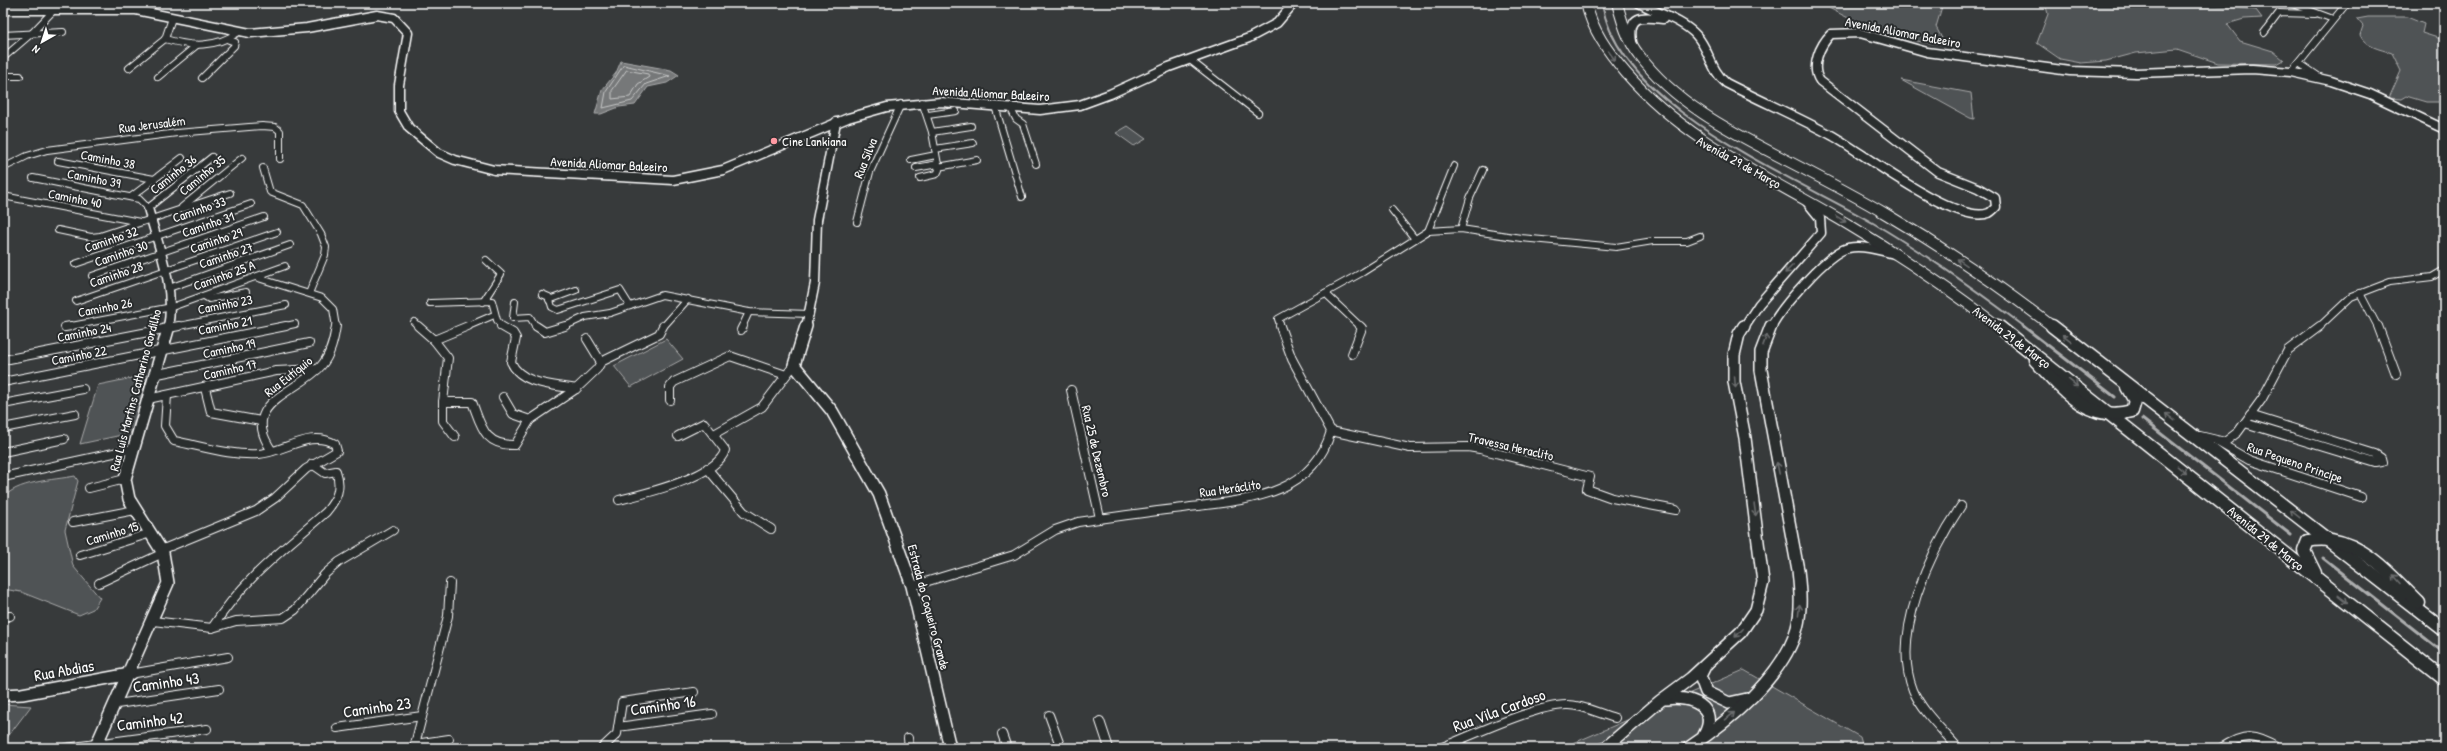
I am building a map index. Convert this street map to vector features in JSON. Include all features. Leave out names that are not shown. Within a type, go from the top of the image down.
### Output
[{"type":"main road","name":"Avenida Aliomar Baleeiro","points":[[3,10],[130,9],[239,32],[264,33],[294,30],[377,15],[394,18],[400,22],[408,33],[399,85],[400,111],[405,121],[439,153],[455,160],[490,170],[683,180],[734,165],[836,122],[874,109],[922,102],[1048,110],[1083,104],[1273,26],[1280,21],[1294,3]]},
{"type":"main road","points":[[1581,3],[1592,23]]},
{"type":"main road","name":"Avenida 29 de Março","points":[[1586,3],[1592,23],[1603,43],[1626,74],[1670,119],[1719,153],[1802,197],[1900,256],[2019,341],[2064,393],[2084,405],[2110,414],[2444,679]]},
{"type":"main road","name":"Avenida 29 de Março","points":[[1618,3],[1624,28],[1632,42],[1660,79],[1697,111],[1722,127],[1862,200],[1922,236],[2004,291],[2326,538]]},
{"type":"main road","name":"Avenida Aliomar Baleeiro","points":[[1639,3],[1688,28],[1701,41],[1710,57],[1713,70],[1726,83],[1834,136],[1942,202],[1962,212],[1978,215],[1993,210],[1996,202],[1994,198],[1978,188],[1938,172],[1823,85],[1816,71],[1827,37],[1837,32],[1848,32],[1922,50],[2072,71],[2136,73],[2233,69],[2291,72],[2325,80],[2390,102],[2444,129]]},
{"type":"main road","name":"Avenida Aliomar Baleeiro","points":[[1632,42],[1630,29],[1633,22],[1644,16],[1651,16],[1674,24],[1701,41]]},
{"type":"main road","points":[[796,369],[810,314],[816,268],[817,220],[836,122]]},
{"type":"main road","points":[[1605,748],[1660,701],[1691,678],[1741,632],[1756,610],[1763,582],[1745,438],[1734,382],[1734,355],[1739,334],[1759,304],[1821,233],[1818,215],[1802,197]]},
{"type":"main road","name":"Rua Luís Martins Catharino Gordilho","points":[[97,746],[130,674],[168,583],[162,552],[129,499],[125,479],[132,449],[148,399],[153,375],[168,329],[172,307],[169,288],[155,237],[146,221],[148,208]]},
{"type":"main road","points":[[1692,746],[1751,696],[1786,653],[1797,628],[1800,598],[1794,546],[1772,437],[1760,353],[1770,326],[1782,309],[1834,254],[1847,246],[1859,246],[1900,256]]},
{"type":"main road","name":"Estrada do Coqueiro Grande","points":[[796,369],[832,411],[879,494],[912,586],[950,748]]},
{"type":"main road","points":[[2110,414],[2126,414],[2135,407],[2132,394],[2118,377]]},
{"type":"main road","points":[[2324,584],[2312,570],[2304,551],[2308,541],[2318,538],[2326,538],[2357,549],[2380,563],[2444,628]]},
{"type":"main road","points":[[1708,661],[1700,676],[1706,692],[1729,703],[1740,702],[1751,696]]},
{"type":"main road","name":"Rua Abdias","points":[[3,695],[22,694],[130,674]]},
{"type":"main road","points":[[1660,701],[1676,696],[1688,699],[1705,709],[1709,715],[1710,726],[1692,746]]},
{"type":"street","points":[[2290,3],[2315,14]]},
{"type":"street","points":[[2291,72],[2333,18],[2347,3]]},
{"type":"street","points":[[4,56],[31,34],[54,10]]},
{"type":"street","points":[[2264,33],[2279,13],[2315,14],[2333,18]]},
{"type":"street","points":[[129,68],[165,38],[172,18]]},
{"type":"street","points":[[3,35],[63,32]]},
{"type":"street","points":[[165,38],[197,45],[215,46],[229,40],[239,32]]},
{"type":"street","points":[[202,78],[234,46],[235,42],[229,40]]},
{"type":"street","points":[[158,77],[197,45]]},
{"type":"street","points":[[1190,60],[1258,114]]},
{"type":"street","points":[[2299,63],[2325,80]]},
{"type":"street","points":[[3,76],[20,76]]},
{"type":"street","points":[[920,178],[937,174],[938,166],[928,116],[922,102]]},
{"type":"street","name":"Rua Silva","points":[[857,222],[870,172],[901,104]]},
{"type":"street","points":[[995,106],[1022,197]]},
{"type":"street","points":[[1011,108],[1016,119],[1023,124],[1036,164]]},
{"type":"street","points":[[928,116],[956,111]]},
{"type":"street","name":"Rua Jerusalém","points":[[3,168],[22,156],[52,148],[89,145],[145,135],[262,126],[275,127],[280,131],[280,159]]},
{"type":"street","points":[[932,132],[971,126]]},
{"type":"street","points":[[911,160],[935,152],[973,143]]},
{"type":"street","points":[[131,197],[182,158]]},
{"type":"street","name":"Caminho 36","points":[[148,208],[212,158]]},
{"type":"street","name":"Caminho 35","points":[[177,211],[242,158]]},
{"type":"street","name":"Caminho 38","points":[[58,160],[154,179]]},
{"type":"street","points":[[916,168],[977,160]]},
{"type":"street","points":[[1428,231],[1437,214],[1445,181],[1454,166]]},
{"type":"street","points":[[263,168],[270,192],[303,206],[321,234],[326,247],[325,255],[310,292]]},
{"type":"street","points":[[1461,229],[1470,198],[1483,170]]},
{"type":"street","name":"Caminho 39","points":[[33,178],[131,197],[140,200],[148,208]]},
{"type":"street","name":"Caminho 35","points":[[58,230],[95,237],[230,193]]},
{"type":"street","name":"Caminho 40","points":[[3,196],[146,221]]},
{"type":"street","name":"Caminho 33","points":[[155,237],[251,204]]},
{"type":"street","points":[[1392,210],[1415,239]]},
{"type":"street","name":"Caminho 31","points":[[159,253],[264,217]]},
{"type":"street","points":[[1331,431],[1302,380],[1277,322],[1280,316],[1325,293],[1428,231],[1441,228],[1461,229],[1521,238],[1616,247],[1653,241],[1687,241],[1700,236]]},
{"type":"street","name":"Caminho 29","points":[[164,270],[277,232]]},
{"type":"street","name":"Caminho 32","points":[[75,264],[155,237]]},
{"type":"street","name":"Caminho 27","points":[[169,288],[290,245]]},
{"type":"street","name":"Caminho 30","points":[[92,276],[159,253]]},
{"type":"street","points":[[483,302],[501,274],[486,260]]},
{"type":"street","name":"Caminho 25 A","points":[[172,307],[285,266]]},
{"type":"street","name":"Caminho 28","points":[[76,301],[164,270]]},
{"type":"street","name":"Rua Pequeno Principe","points":[[2222,443],[2238,432],[2269,387],[2288,350],[2315,331],[2351,297],[2390,282],[2432,277],[2444,270]]},
{"type":"street","name":"Rua Eutíquio","points":[[255,277],[310,292],[325,299],[335,310],[336,317],[333,340],[326,359],[318,369],[274,401],[261,421]]},
{"type":"street","points":[[549,300],[576,290]]},
{"type":"street","points":[[542,294],[547,296],[552,307],[562,310],[620,290],[630,306]]},
{"type":"street","points":[[204,296],[209,300],[246,292]]},
{"type":"street","points":[[1325,293],[1362,328],[1352,354]]},
{"type":"street","points":[[2360,293],[2378,326],[2396,374]]},
{"type":"street","points":[[515,302],[513,318],[530,317],[541,332],[558,329],[585,317],[610,313],[662,294],[749,312],[810,314]]},
{"type":"street","points":[[443,402],[452,404],[469,401],[473,403],[473,410],[481,426],[497,442],[506,445],[516,445],[530,420],[576,388],[597,369],[600,362],[659,334],[664,324],[688,299]]},
{"type":"street","points":[[430,303],[492,301],[494,306],[494,315],[501,326],[512,332],[516,338],[511,361],[515,372],[522,378],[576,388]]},
{"type":"street","name":"Caminho 23","points":[[168,329],[286,305]]},
{"type":"street","name":"Caminho 26","points":[[65,327],[172,307]]},
{"type":"street","points":[[741,330],[749,312]]},
{"type":"street","points":[[434,340],[494,315]]},
{"type":"street","points":[[414,322],[434,340],[448,360],[443,402],[443,421],[455,437]]},
{"type":"street","name":"Caminho 21","points":[[160,351],[295,324]]},
{"type":"street","name":"Caminho 24","points":[[4,360],[168,329]]},
{"type":"street","points":[[586,339],[600,362]]},
{"type":"street","name":"Caminho 19","points":[[153,375],[309,343]]},
{"type":"street","name":"Caminho 22","points":[[3,382],[160,351]]},
{"type":"street","points":[[670,400],[670,387],[674,382],[720,359],[733,356],[786,375]]},
{"type":"street","name":"Caminho 17","points":[[148,399],[205,388],[276,371],[318,369]]},
{"type":"street","points":[[714,434],[762,407],[786,375],[796,369]]},
{"type":"street","points":[[205,388],[208,407],[211,412],[261,421],[261,435],[272,451]]},
{"type":"street","points":[[3,404],[83,389]]},
{"type":"street","name":"Rua 25 de Dezembro","points":[[1071,390],[1100,518]]},
{"type":"street","points":[[99,583],[162,552],[256,512],[312,464],[337,451],[330,439],[320,438],[298,442],[272,451],[251,454],[174,441],[169,436],[164,416],[167,396]]},
{"type":"street","points":[[503,397],[513,414],[530,420]]},
{"type":"street","points":[[3,428],[75,414]]},
{"type":"street","points":[[2245,422],[2376,463],[2382,462],[2382,458],[2375,454],[2250,415]]},
{"type":"street","points":[[619,500],[671,486],[707,468],[724,454],[725,450],[704,423],[678,436]]},
{"type":"street","name":"Rua Pequeno Principe","points":[[2187,430],[2222,443],[2249,460],[2361,497]]},
{"type":"street","name":"Travessa Heraclito","points":[[1331,431],[1410,448],[1468,447],[1590,477],[1587,489],[1599,494],[1629,502],[1676,510]]},
{"type":"street","name":"Rua Heráclito","points":[[912,586],[1014,555],[1065,526],[1100,518],[1271,494],[1286,487],[1310,466],[1329,441],[1331,431]]},
{"type":"street","points":[[3,452],[64,439]]},
{"type":"street","points":[[2222,443],[2227,461]]},
{"type":"street","points":[[3,477],[132,449]]},
{"type":"street","points":[[212,628],[226,606],[270,559],[324,513],[336,499],[341,482],[336,471],[325,473],[312,464]]},
{"type":"street","points":[[707,468],[744,512],[771,529]]},
{"type":"street","points":[[89,488],[125,479]]},
{"type":"street","points":[[1958,748],[1921,703],[1914,691],[1909,679],[1908,652],[1911,618],[1928,565],[1950,520],[1961,506]]},
{"type":"street","points":[[73,522],[135,510]]},
{"type":"street","points":[[153,621],[212,628],[236,622],[277,618],[288,615],[332,568],[393,530]]},
{"type":"street","name":"Caminho 15","points":[[80,555],[151,533]]},
{"type":"street","points":[[449,739],[415,746],[448,616],[450,583]]},
{"type":"street","points":[[130,674],[228,658]]},
{"type":"street","name":"Caminho 43","points":[[116,704],[219,690]]},
{"type":"street","points":[[602,748],[615,738],[622,702],[694,692]]},
{"type":"street","name":"Rua Vila Cardoso","points":[[1440,748],[1533,712],[1559,705],[1570,705],[1615,718]]},
{"type":"street","name":"Caminho 16","points":[[618,727],[712,714]]},
{"type":"street","points":[[1049,715],[1061,748]]},
{"type":"street","name":"Caminho 23","points":[[337,728],[422,716]]},
{"type":"street","points":[[1100,721],[1109,748]]},
{"type":"street","name":"Caminho 42","points":[[66,748],[97,746],[207,729]]},
{"type":"street","points":[[1002,734],[1007,748]]},
{"type":"street","points":[[2221,748],[2236,738],[2250,735],[2278,748]]},
{"type":"street","points":[[908,738],[910,748]]},
{"type":"shaded area","points":[[1829,3],[1943,3],[1936,27],[1945,44],[1929,43],[1885,33],[1857,22],[1829,8]]},
{"type":"shaded area","points":[[2045,3],[2206,3],[2256,10],[2262,18],[2244,19],[2227,24],[2240,41],[2273,51],[2284,60],[2277,64],[2218,63],[2177,49],[2136,53],[2106,61],[2081,63],[2060,59],[2037,43],[2048,14]]},
{"type":"shaded area","points":[[2368,17],[2407,17],[2424,24],[2422,33],[2444,40],[2444,102],[2426,102],[2406,96],[2401,99],[2389,98],[2401,71],[2392,53],[2373,47],[2362,39],[2360,35],[2363,26],[2357,19]]},
{"type":"shaded area","points":[[1901,80],[1971,93],[1974,119],[1970,118]]},
{"type":"shaded area","points":[[1128,126],[1146,139],[1134,146],[1116,133]]},
{"type":"shaded area","points":[[666,339],[683,359],[631,387],[614,366]]},
{"type":"shaded area","points":[[147,375],[131,433],[80,444],[98,385]]},
{"type":"shaded area","points":[[75,476],[78,481],[65,530],[73,566],[100,598],[93,609],[79,615],[21,592],[3,589],[3,499],[8,493],[25,485],[46,480]]},
{"type":"shaded area","points":[[1744,670],[1860,737],[1863,748],[1562,748]]},
{"type":"shaded area","points":[[3,704],[31,706],[3,743]]},
{"type":"water","points":[[621,61],[671,70],[679,75],[667,83],[648,87],[635,105],[619,107],[601,114],[595,114],[602,90],[616,73]]},
{"type":"waterway","points":[[1602,3],[1615,40],[1640,74],[1673,106],[1713,134],[1755,160],[1893,235],[1950,273],[2025,327]]},
{"type":"waterway","points":[[2023,326],[2115,397]]},
{"type":"waterway","points":[[2142,419],[2291,535]]},
{"type":"waterway","points":[[2323,558],[2444,653]]},
{"type":"place","name":"Cine Lankiana","points":[[774,141]]}]
